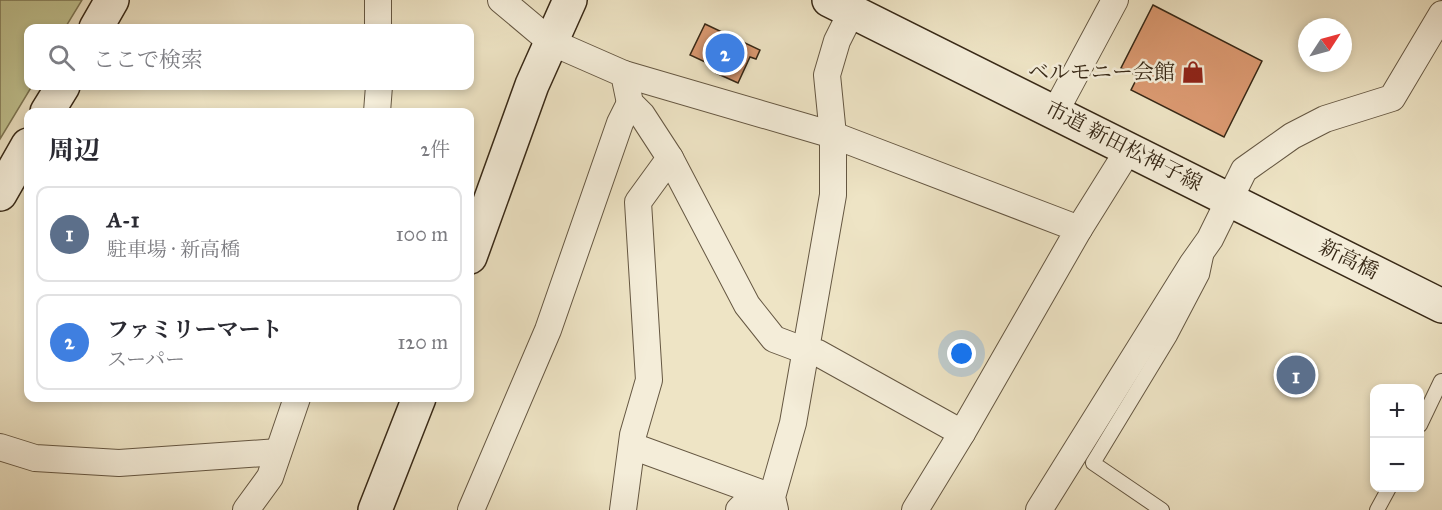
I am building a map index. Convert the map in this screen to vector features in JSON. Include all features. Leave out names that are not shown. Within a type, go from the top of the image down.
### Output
[{"type":"street","points":[[98,24],[112,0]]},
{"type":"street","points":[[378,0],[378,24]]},
{"type":"street","points":[[501,0],[551,42],[624,74],[833,135],[1079,229]]},
{"type":"street","points":[[474,247],[532,85],[570,0]]},
{"type":"street","points":[[1055,112],[1115,0]]},
{"type":"street","points":[[774,504],[793,423],[833,195],[833,135],[827,75],[837,40],[840,6]]},
{"type":"street","name":"市道 新田松神子線","points":[[840,6],[1243,206]]},
{"type":"street","points":[[1039,510],[1193,263],[1210,239],[1243,206],[1245,170],[1292,136],[1325,119],[1392,98],[1442,14]]},
{"type":"street","points":[[624,74],[630,103],[642,115],[670,158],[747,305],[774,339],[818,353],[962,434]]},
{"type":"street","points":[[49,108],[61,90]]},
{"type":"street","points":[[377,108],[379,90]]},
{"type":"street","points":[[471,510],[548,330],[620,123],[630,103]]},
{"type":"street","points":[[915,510],[962,434],[1079,229],[1129,149]]},
{"type":"street","points":[[0,194],[24,151]]},
{"type":"street","points":[[623,510],[633,435],[649,380],[638,202],[670,158]]},
{"type":"street","name":"新高橋","points":[[1243,206],[1442,306]]},
{"type":"street","points":[[246,510],[270,477],[296,402]]},
{"type":"street","points":[[375,510],[417,402]]},
{"type":"street","points":[[632,446],[774,504]]},
{"type":"street","points":[[0,447],[35,458],[119,463],[278,452]]},
{"type":"street","points":[[739,510],[742,507],[774,504]]},
{"type":"lane","points":[[1162,510],[1093,463],[1170,336],[1202,275],[1210,239]]},
{"type":"lane","points":[[1424,415],[1441,381]]},
{"type":"lane","points":[[1377,510],[1387,492]]},
{"type":"green space","points":[[0,0],[82,0],[67,24],[24,24],[24,90],[30,90],[0,139]]},
{"type":"building","name":"ベルモニー会館","points":[[1153,5],[1262,61],[1224,137],[1131,90],[1138,76],[1121,68]]},
{"type":"building","points":[[705,24],[760,50],[756,59],[750,57],[738,83],[716,73],[718,68],[690,55]]},
{"type":"place","name":"ファミリーマート","points":[[725,53]]},
{"type":"place","name":"ベルモニー会館","points":[[1193,72]]},
{"type":"place","name":"A-1","points":[[1296,375]]}]
